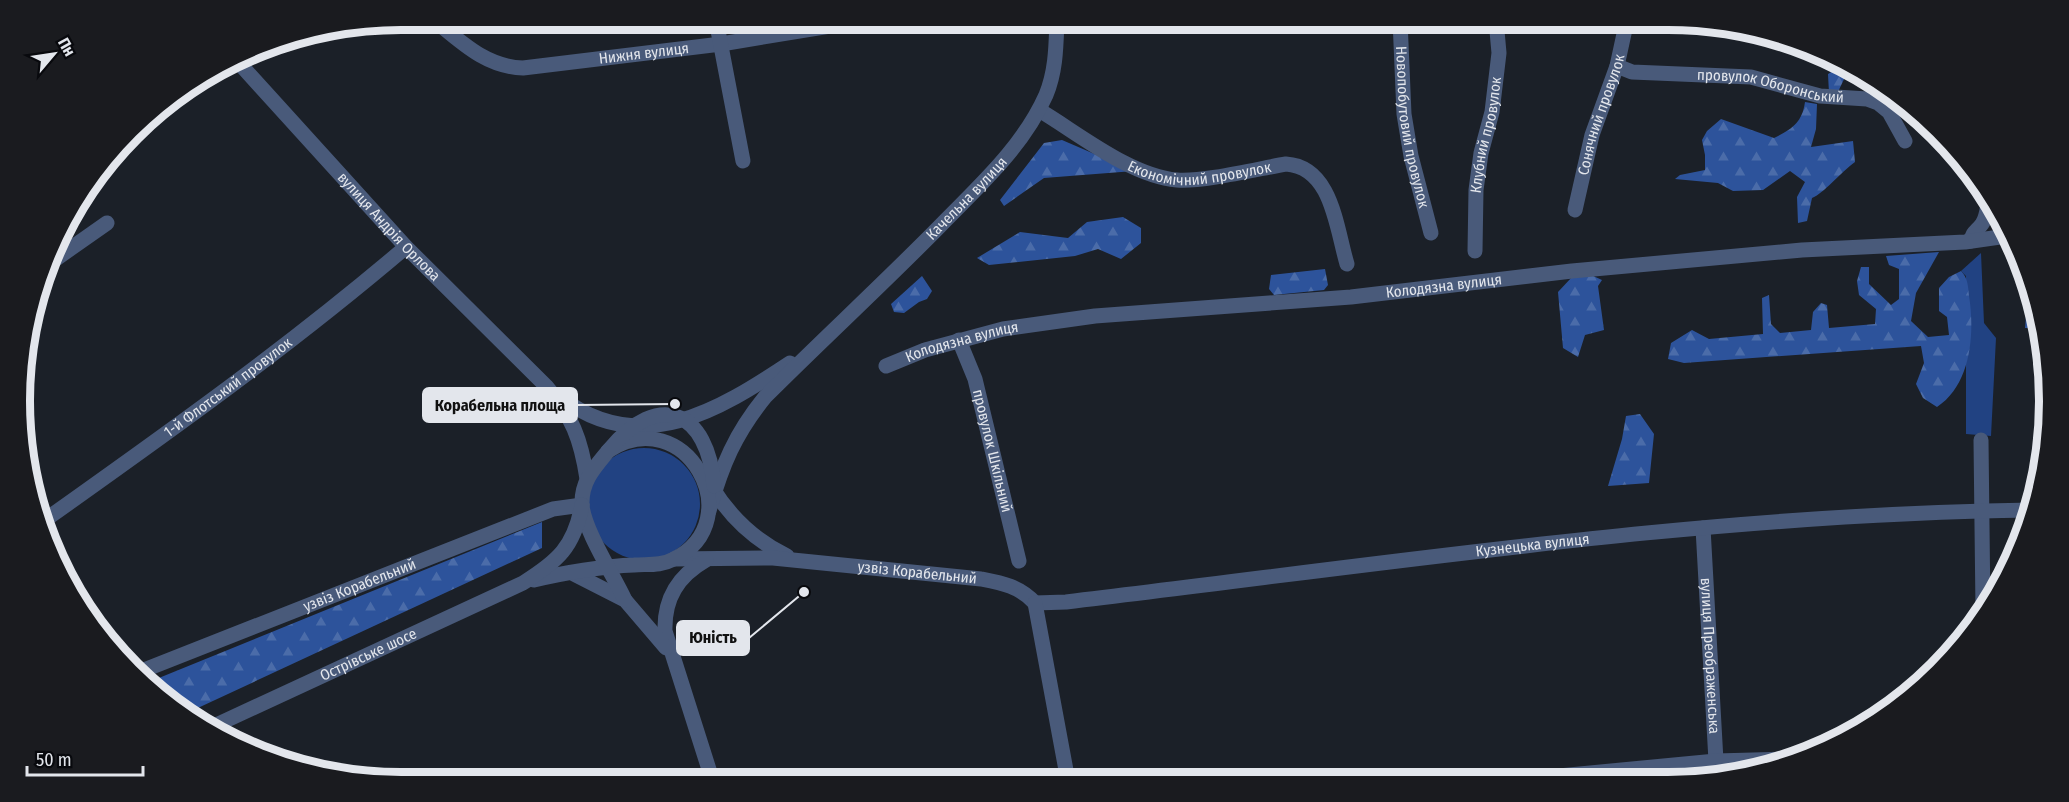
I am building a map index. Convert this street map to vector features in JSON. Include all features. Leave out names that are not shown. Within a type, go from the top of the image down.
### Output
[{"type":"street","name":"Нижня вулиця","points":[[447,30],[479,55],[507,68],[540,68],[721,44],[806,30]]},
{"type":"street","points":[[718,30],[743,161]]},
{"type":"street","name":"Качельна вулиця","points":[[709,511],[723,465],[743,424],[818,344],[870,297],[1000,164],[1039,110],[1052,79],[1056,57],[1057,30]]},
{"type":"street","name":"Новопобутовий провулок","points":[[1400,30],[1404,114],[1411,156],[1431,233]]},
{"type":"street","name":"Клубний провулок","points":[[1474,251],[1476,190],[1481,153],[1491,118],[1499,53],[1497,30]]},
{"type":"street","name":"Сонячний провулок","points":[[1575,210],[1592,135],[1617,66],[1625,30]]},
{"type":"street","name":"вулиця Андрія Орлова","points":[[241,66],[406,247],[546,386],[565,408],[573,424],[587,479]]},
{"type":"street","name":"провулок Оборонський","points":[[1617,66],[1632,72],[1751,77],[1820,96],[1867,99],[1888,112],[1905,141]]},
{"type":"street","name":"Економічний провулок","points":[[1039,110],[1107,154],[1160,176],[1191,179],[1286,164],[1299,165],[1311,170],[1320,180],[1328,195],[1347,264]]},
{"type":"street","points":[[1971,241],[1972,234],[1982,224],[1986,212]]},
{"type":"street","points":[[59,257],[107,223]]},
{"type":"street","name":"Колодязна вулиця","points":[[886,366],[959,340],[1003,329],[1095,316],[1351,297],[1572,271],[1802,250],[1971,241],[2001,237]]},
{"type":"street","name":"1-й Флотський провулок","points":[[49,517],[247,375],[331,310],[406,247]]},
{"type":"street","name":"провулок Шкільний","points":[[959,340],[975,379],[1019,561]]},
{"type":"street","name":"Качельна вулиця","points":[[652,427],[705,414],[729,402],[818,344]]},
{"type":"street","name":"вулиця Андрія Орлова","points":[[546,386],[570,404],[586,412],[632,425],[652,427]]},
{"type":"street","points":[[670,652],[625,600],[598,544],[586,526],[582,505],[587,479],[594,465],[632,425],[651,415],[669,413],[684,420],[706,452],[714,492]]},
{"type":"street","points":[[598,544],[614,558],[634,565],[654,565],[674,559],[691,547],[703,530],[709,511],[708,490],[701,471],[688,454],[670,443],[652,427],[608,451]]},
{"type":"street","points":[[628,441],[650,438],[670,443]]},
{"type":"street","points":[[1981,440],[1983,596]]},
{"type":"street","points":[[723,465],[726,496],[732,516]]},
{"type":"street","name":"узвіз Корабельний","points":[[701,471],[732,516],[766,546],[795,560]]},
{"type":"street","name":"узвіз Корабельний","points":[[145,669],[554,509],[582,505]]},
{"type":"street","name":"Острівське шосе","points":[[219,724],[523,583],[560,556],[573,539],[582,505]]},
{"type":"street","name":"Кузнецька вулиця","points":[[1035,603],[1124,595],[1583,538],[1823,517],[2022,510]]},
{"type":"street","name":"вулиця Преображенська","points":[[1703,528],[1716,761]]},
{"type":"street","points":[[674,559],[665,593],[665,616],[670,652],[710,772]]},
{"type":"street","name":"узвіз Корабельний","points":[[674,559],[795,560],[981,579],[1020,589],[1035,603]]},
{"type":"street","points":[[665,616],[677,583],[685,573],[708,559]]},
{"type":"street","name":"Острівське шосе","points":[[523,583],[634,565]]},
{"type":"street","points":[[574,574],[625,600]]},
{"type":"street","points":[[1035,603],[1066,772]]},
{"type":"street","points":[[1600,772],[1716,761],[1761,760]]},
{"type":"street","points":[[1716,761],[1723,768]]},
{"type":"shaded area","points":[[1981,253],[1984,323],[1996,338],[1991,436],[1966,434],[1966,276],[1961,271]]},
{"type":"shaded area","points":[[644,448],[665,453],[683,465],[695,483],[700,504],[695,525],[683,543],[665,555],[644,560],[623,555],[605,543],[593,525],[588,504],[593,483],[605,465],[623,453]]},
{"type":"green space","points":[[1835,70],[1847,76],[1837,94],[1829,93],[1828,74]]},
{"type":"green space","points":[[1805,102],[1817,104],[1816,129],[1811,147],[1853,141],[1855,162],[1812,198],[1807,221],[1798,223],[1797,197],[1805,182],[1790,171],[1763,190],[1733,191],[1718,183],[1675,179],[1680,175],[1705,170],[1702,140],[1707,131],[1721,119],[1774,138],[1786,132],[1799,120]]},
{"type":"green space","points":[[1062,140],[1134,171],[1044,178],[1004,206],[1000,200],[1044,143]]},
{"type":"green space","points":[[1123,217],[1141,228],[1141,243],[1121,259],[1098,249],[1075,256],[989,265],[977,258],[1020,232],[1068,238],[1087,222]]},
{"type":"green space","points":[[1939,252],[1916,293],[1911,321],[1928,337],[1949,335],[1947,317],[1939,311],[1939,288],[1949,277],[1961,271],[1968,286],[1971,326],[1964,372],[1957,386],[1937,407],[1923,398],[1916,384],[1924,363],[1921,346],[1684,363],[1668,359],[1671,343],[1692,330],[1709,339],[1763,334],[1762,298],[1769,295],[1771,324],[1780,333],[1811,330],[1813,312],[1821,303],[1827,305],[1829,328],[1875,324],[1876,309],[1859,295],[1857,281],[1861,267],[1869,267],[1869,284],[1891,305],[1899,299],[1899,269],[1889,265],[1886,256]]},
{"type":"green space","points":[[1325,269],[1328,285],[1324,290],[1274,295],[1269,289],[1271,275]]},
{"type":"green space","points":[[1591,275],[1602,280],[1598,286],[1604,330],[1585,335],[1578,357],[1563,348],[1558,292],[1572,277]]},
{"type":"green space","points":[[922,276],[932,291],[927,299],[904,313],[894,312],[891,304]]},
{"type":"green space","points":[[2029,315],[2032,328],[2025,328],[2026,316]]},
{"type":"green space","points":[[1640,414],[1654,434],[1649,483],[1608,486],[1622,439],[1626,416]]},
{"type":"green space","points":[[542,522],[542,548],[195,709],[155,679]]},
{"type":"place","name":"Корабельна площа","points":[[675,404]]},
{"type":"place","name":"Юність","points":[[804,592]]}]
